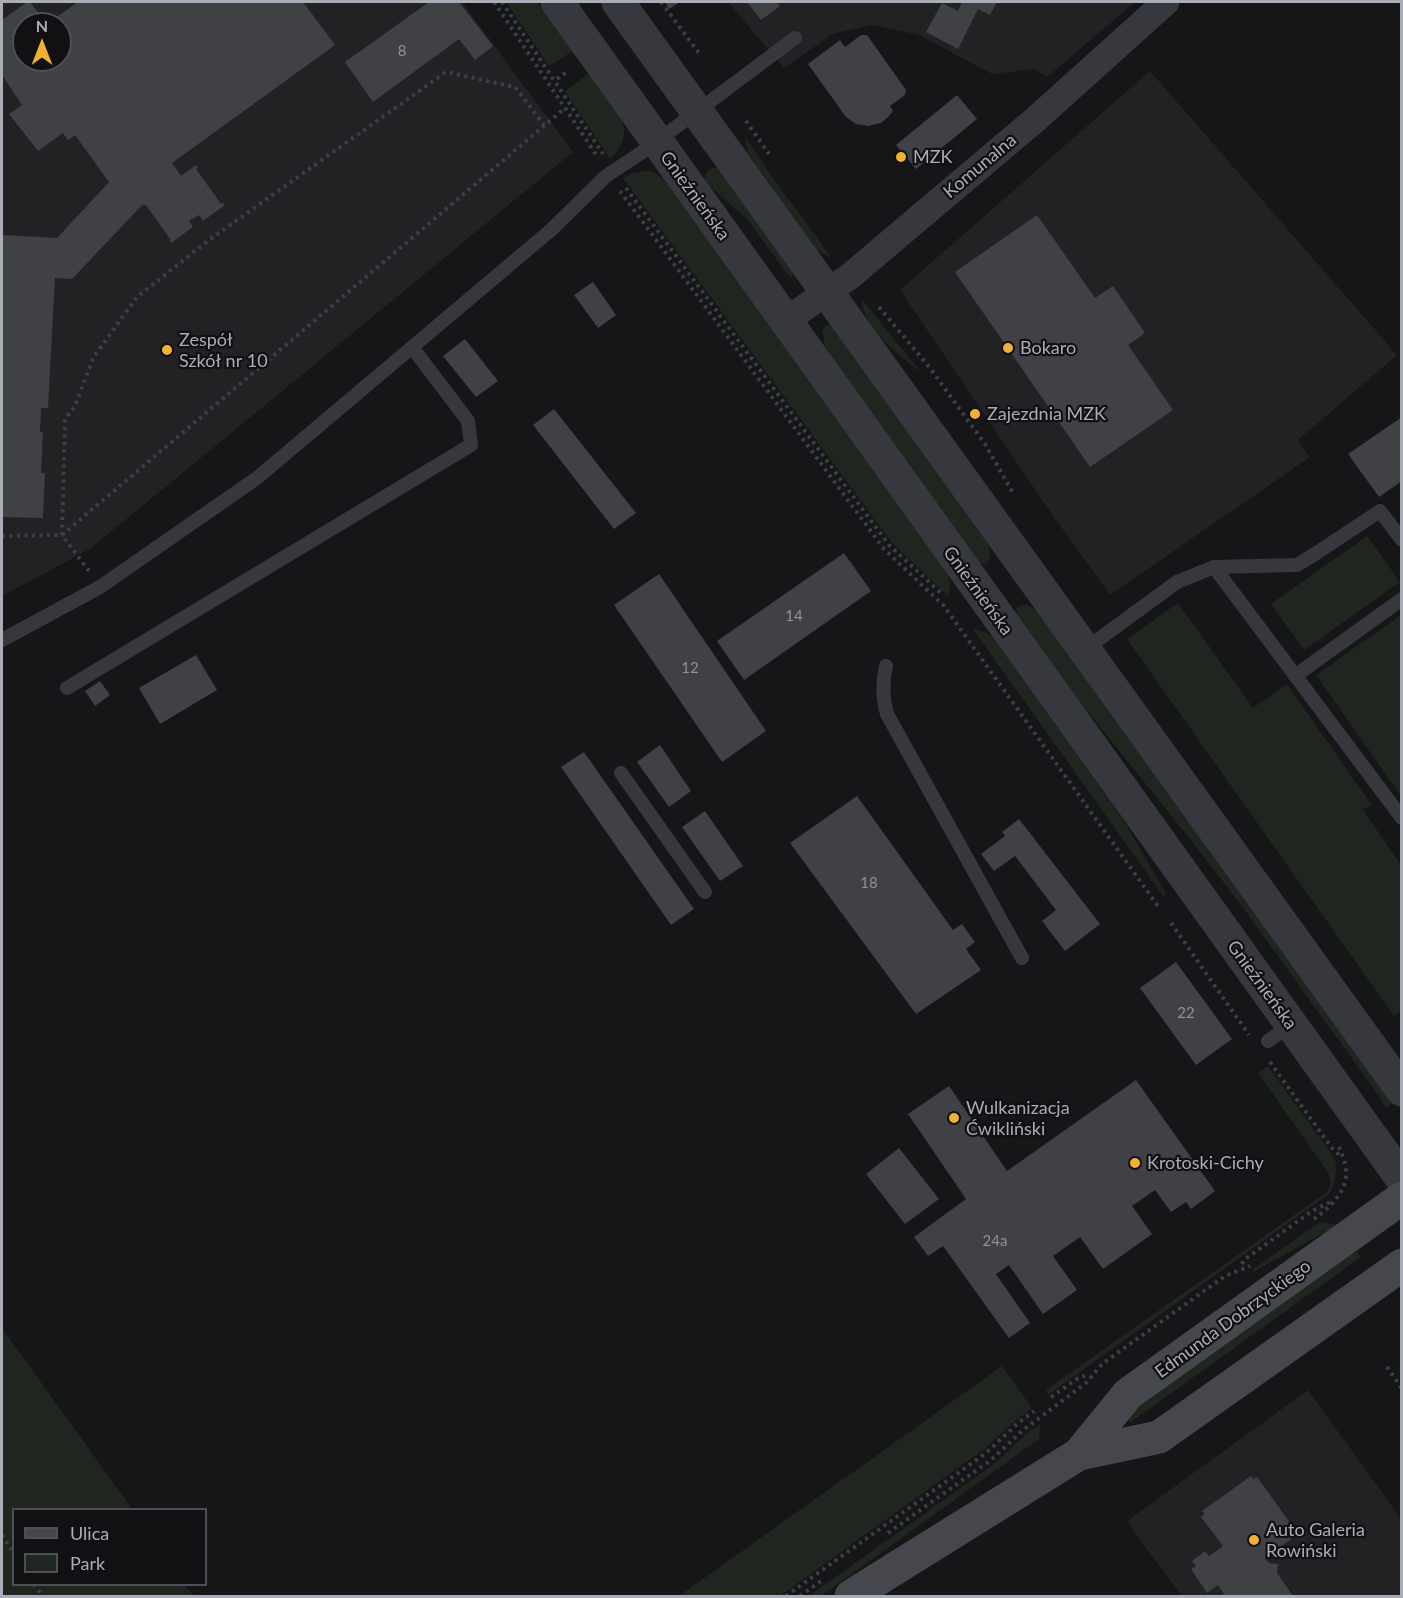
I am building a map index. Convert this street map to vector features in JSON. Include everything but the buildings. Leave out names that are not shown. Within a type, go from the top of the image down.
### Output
[{"type":"main road","name":"Edmunda Dobrzyckiego","points":[[1079,1454],[1128,1394],[1401,1198]]},
{"type":"main road","name":"Edmunda Dobrzyckiego","points":[[839,1587],[1079,1454],[1159,1437],[1401,1265]]},
{"type":"street","name":"Gnieźnieńska","points":[[557,2],[785,321],[1280,1033],[1401,1179]]},
{"type":"street","points":[[618,2],[1401,1090]]},
{"type":"street","name":"Komunalna","points":[[785,321],[849,277],[1036,119],[1166,2]]},
{"type":"lane","points":[[2,640],[100,587],[257,478],[551,230],[606,176],[657,141],[795,38]]},
{"type":"lane","points":[[67,688],[471,445],[468,421],[412,347]]},
{"type":"lane","points":[[1084,650],[1177,582],[1214,567],[1297,565],[1380,512],[1401,540]]},
{"type":"lane","points":[[1214,567],[1401,818]]},
{"type":"lane","points":[[1295,676],[1401,599]]},
{"type":"lane","points":[[886,666],[882,682],[883,701],[887,714],[1022,958]]},
{"type":"lane","points":[[621,773],[705,892]]},
{"type":"path","points":[[494,2],[551,83],[603,165]]},
{"type":"path","points":[[502,2],[608,161]]},
{"type":"path","points":[[663,5],[701,56]]},
{"type":"path","points":[[88,570],[62,535],[65,419],[75,406],[93,358],[137,297],[209,240],[446,72],[515,87],[544,125]]},
{"type":"path","points":[[2,536],[62,535],[565,108]]},
{"type":"path","points":[[620,180],[889,545],[948,600]]},
{"type":"path","points":[[615,183],[884,549],[944,606],[1161,909]]},
{"type":"path","points":[[876,302],[930,368],[978,434],[1014,495]]},
{"type":"path","points":[[1171,923],[1251,1037]]},
{"type":"path","points":[[1268,1059],[1331,1147],[1344,1160],[1346,1175],[1344,1187],[1317,1218],[1307,1225]]},
{"type":"path","points":[[1344,1187],[1348,1194]]},
{"type":"path","points":[[1242,1264],[1244,1260],[1312,1211],[1333,1201]]},
{"type":"path","points":[[885,1536],[991,1460],[1022,1431],[1086,1383],[1102,1364],[1225,1276],[1259,1260]]},
{"type":"path","points":[[1387,1367],[1401,1389]]},
{"type":"path","points":[[1051,1397],[1085,1376]]},
{"type":"path","points":[[786,1596],[986,1453],[1034,1411]]},
{"type":"path","points":[[2,1535],[12,1551]]},
{"type":"path","points":[[800,1596],[839,1587]]},
{"type":"shaded area","name":"Zespół Szkół nr 10","points":[[2,2],[462,2],[573,152],[90,549],[2,596]]},
{"type":"shaded area","points":[[728,2],[1135,2],[1047,77],[1034,69],[992,74],[919,35],[873,25],[833,34],[784,68]]},
{"type":"shaded area","points":[[1150,71],[1397,355],[1298,440],[1310,457],[1110,595],[1053,516],[900,290]]},
{"type":"shaded area","points":[[1308,1390],[1401,1519],[1401,1596],[1182,1596],[1127,1521]]},
{"type":"green space","points":[[506,2],[537,2],[573,51],[549,66]]},
{"type":"green space","points":[[589,73],[622,119],[623,141],[610,159],[565,91]]},
{"type":"green space","points":[[745,136],[831,257],[816,249],[748,153]]},
{"type":"green space","points":[[712,168],[717,168],[794,273],[792,277],[788,275],[747,219],[706,183],[705,174]]},
{"type":"green space","points":[[644,171],[654,172],[666,181],[946,571],[950,581],[949,597],[892,543],[623,178]]},
{"type":"green space","points":[[862,299],[922,374],[875,331],[868,321]]},
{"type":"green space","points":[[826,325],[833,326],[987,541],[990,557],[985,564],[979,563],[826,351],[822,330]]},
{"type":"green space","points":[[1367,536],[1400,582],[1304,650],[1271,604]]},
{"type":"green space","points":[[1178,603],[1253,708],[1287,684],[1371,804],[1363,810],[1401,865],[1401,1011],[1394,1016],[1127,639]]},
{"type":"green space","points":[[1022,605],[1036,610],[1392,1103],[1386,1108],[1238,901],[1070,690],[1017,615],[1017,608]]},
{"type":"green space","points":[[1401,615],[1401,796],[1316,675]]},
{"type":"green space","points":[[972,628],[987,633],[995,640],[1124,821],[1166,894],[1164,897]]},
{"type":"green space","points":[[1268,1066],[1335,1159],[1335,1178],[1329,1194],[1049,1394],[1046,1390],[1327,1192],[1331,1182],[1328,1172],[1258,1073]]},
{"type":"green space","points":[[1320,1222],[1338,1225],[1253,1272],[1252,1270]]},
{"type":"green space","points":[[1356,1251],[1361,1257],[1131,1422],[1127,1421],[1126,1416]]},
{"type":"green space","points":[[2,1328],[131,1508],[12,1508],[12,1586],[186,1586],[194,1596],[2,1596]]},
{"type":"green space","points":[[1002,1366],[1032,1408],[983,1450],[780,1596],[679,1596]]},
{"type":"green space","points":[[1041,1423],[1039,1439],[821,1596],[809,1596],[994,1464]]},
{"type":"place","name":"MZK","points":[[901,157]]},
{"type":"place","name":"Bokaro","points":[[1008,348]]},
{"type":"place","name":"Zespół Szkół nr 10","points":[[167,350]]},
{"type":"place","name":"Zajezdnia MZK","points":[[975,414]]},
{"type":"place","name":"Wulkanizacja Ćwikliński","points":[[954,1118]]},
{"type":"place","name":"Krotoski-Cichy","points":[[1135,1163]]},
{"type":"place","name":"Auto Galeria Rowiński","points":[[1254,1540]]}]
